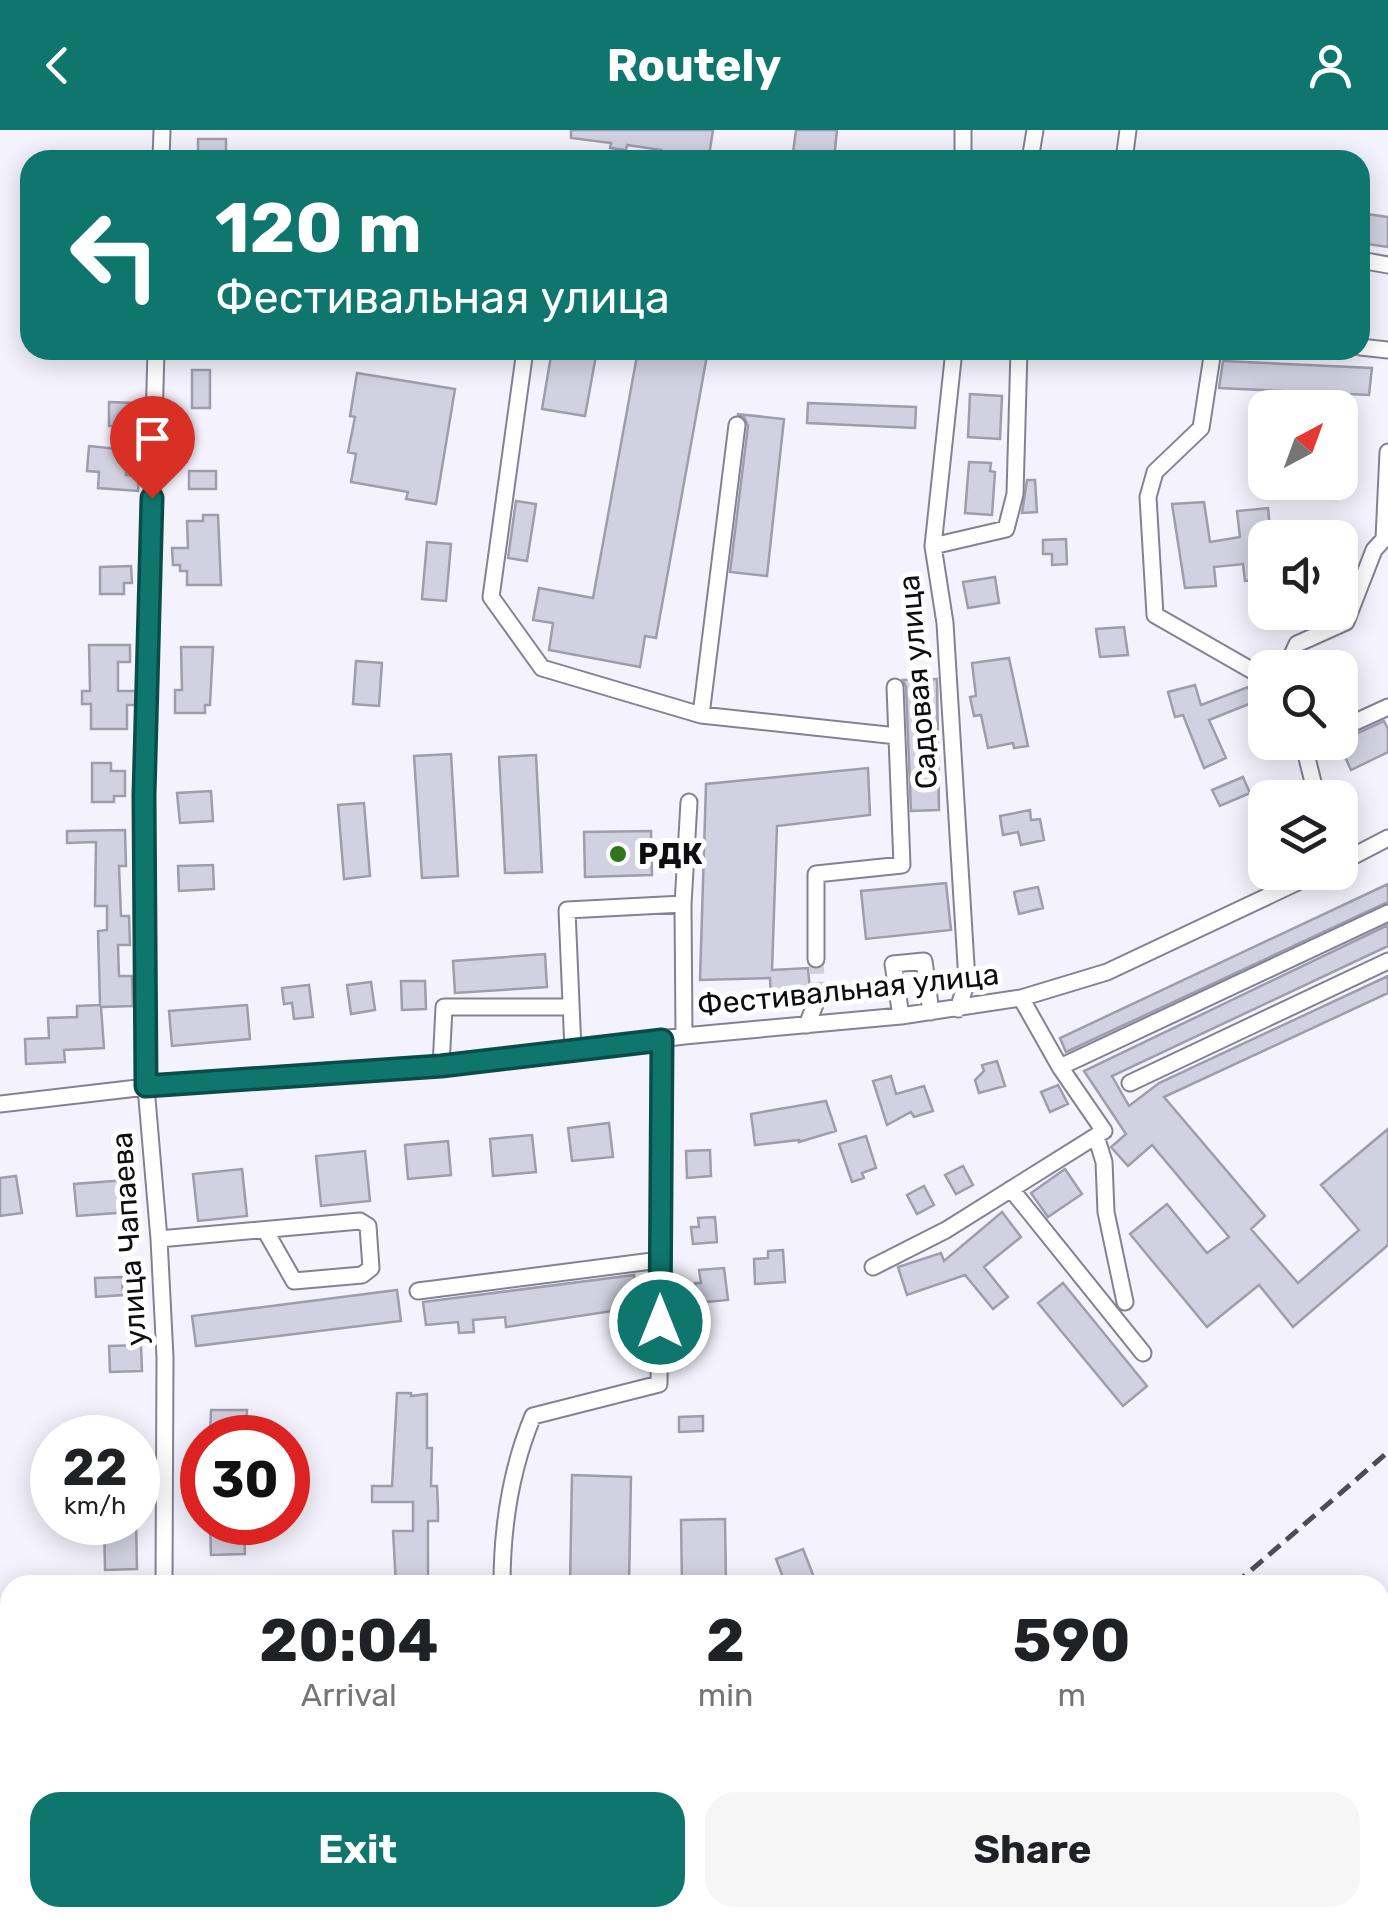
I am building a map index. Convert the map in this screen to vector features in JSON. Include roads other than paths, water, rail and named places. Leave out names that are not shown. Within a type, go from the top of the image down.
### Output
[{"type":"street","name":"улица Чапаева","points":[[156,360],[144,795],[146,1086],[165,1357],[164,1575]]},
{"type":"street","points":[[524,360],[491,597],[542,668],[701,715],[897,736]]},
{"type":"street","name":"Садовая улица","points":[[953,360],[933,546],[946,623],[967,981],[958,1009]]},
{"type":"street","points":[[933,546],[1006,528],[1015,494],[1019,360]]},
{"type":"street","points":[[1211,360],[1201,428],[1154,472],[1148,496],[1155,615],[1248,668]]},
{"type":"street","points":[[701,715],[737,426]]},
{"type":"street","points":[[1294,650],[1297,644],[1346,622],[1374,550],[1386,539],[1388,452]]},
{"type":"street","points":[[816,958],[816,874],[902,866],[895,687]]},
{"type":"street","points":[[1358,721],[1388,707]]},
{"type":"street","points":[[684,1036],[683,904],[689,802]]},
{"type":"street","points":[[1358,853],[1388,838]]},
{"type":"street","name":"Фестивальная улица","points":[[0,1104],[146,1086],[441,1066],[684,1036],[958,1009],[1022,998],[1107,972],[1281,890]]},
{"type":"street","points":[[573,1050],[567,910],[683,904]]},
{"type":"street","points":[[1060,1067],[1388,913]]},
{"type":"street","points":[[901,1016],[894,964],[924,961],[931,1012]]},
{"type":"street","points":[[1130,1083],[1388,961]]},
{"type":"street","points":[[807,1024],[818,997]]},
{"type":"street","points":[[873,1268],[946,1230],[1104,1131],[1060,1067],[1022,998]]},
{"type":"street","points":[[441,1066],[444,1007],[571,1007]]},
{"type":"street","points":[[502,1575],[502,1542],[516,1457],[533,1416],[659,1384],[662,1040]]},
{"type":"street","points":[[1096,1136],[1104,1162],[1106,1212],[1125,1302]]},
{"type":"street","points":[[1011,1189],[1144,1353]]},
{"type":"street","points":[[159,1239],[360,1221],[368,1226],[370,1268],[362,1275],[294,1281],[265,1230]]},
{"type":"street","points":[[418,1291],[660,1260]]},
{"type":"tunnel","points":[[816,959],[818,997]]},
{"type":"railway","points":[[1246,1575],[1388,1452]]},
{"type":"place","name":"РДК","points":[[618,854]]}]
